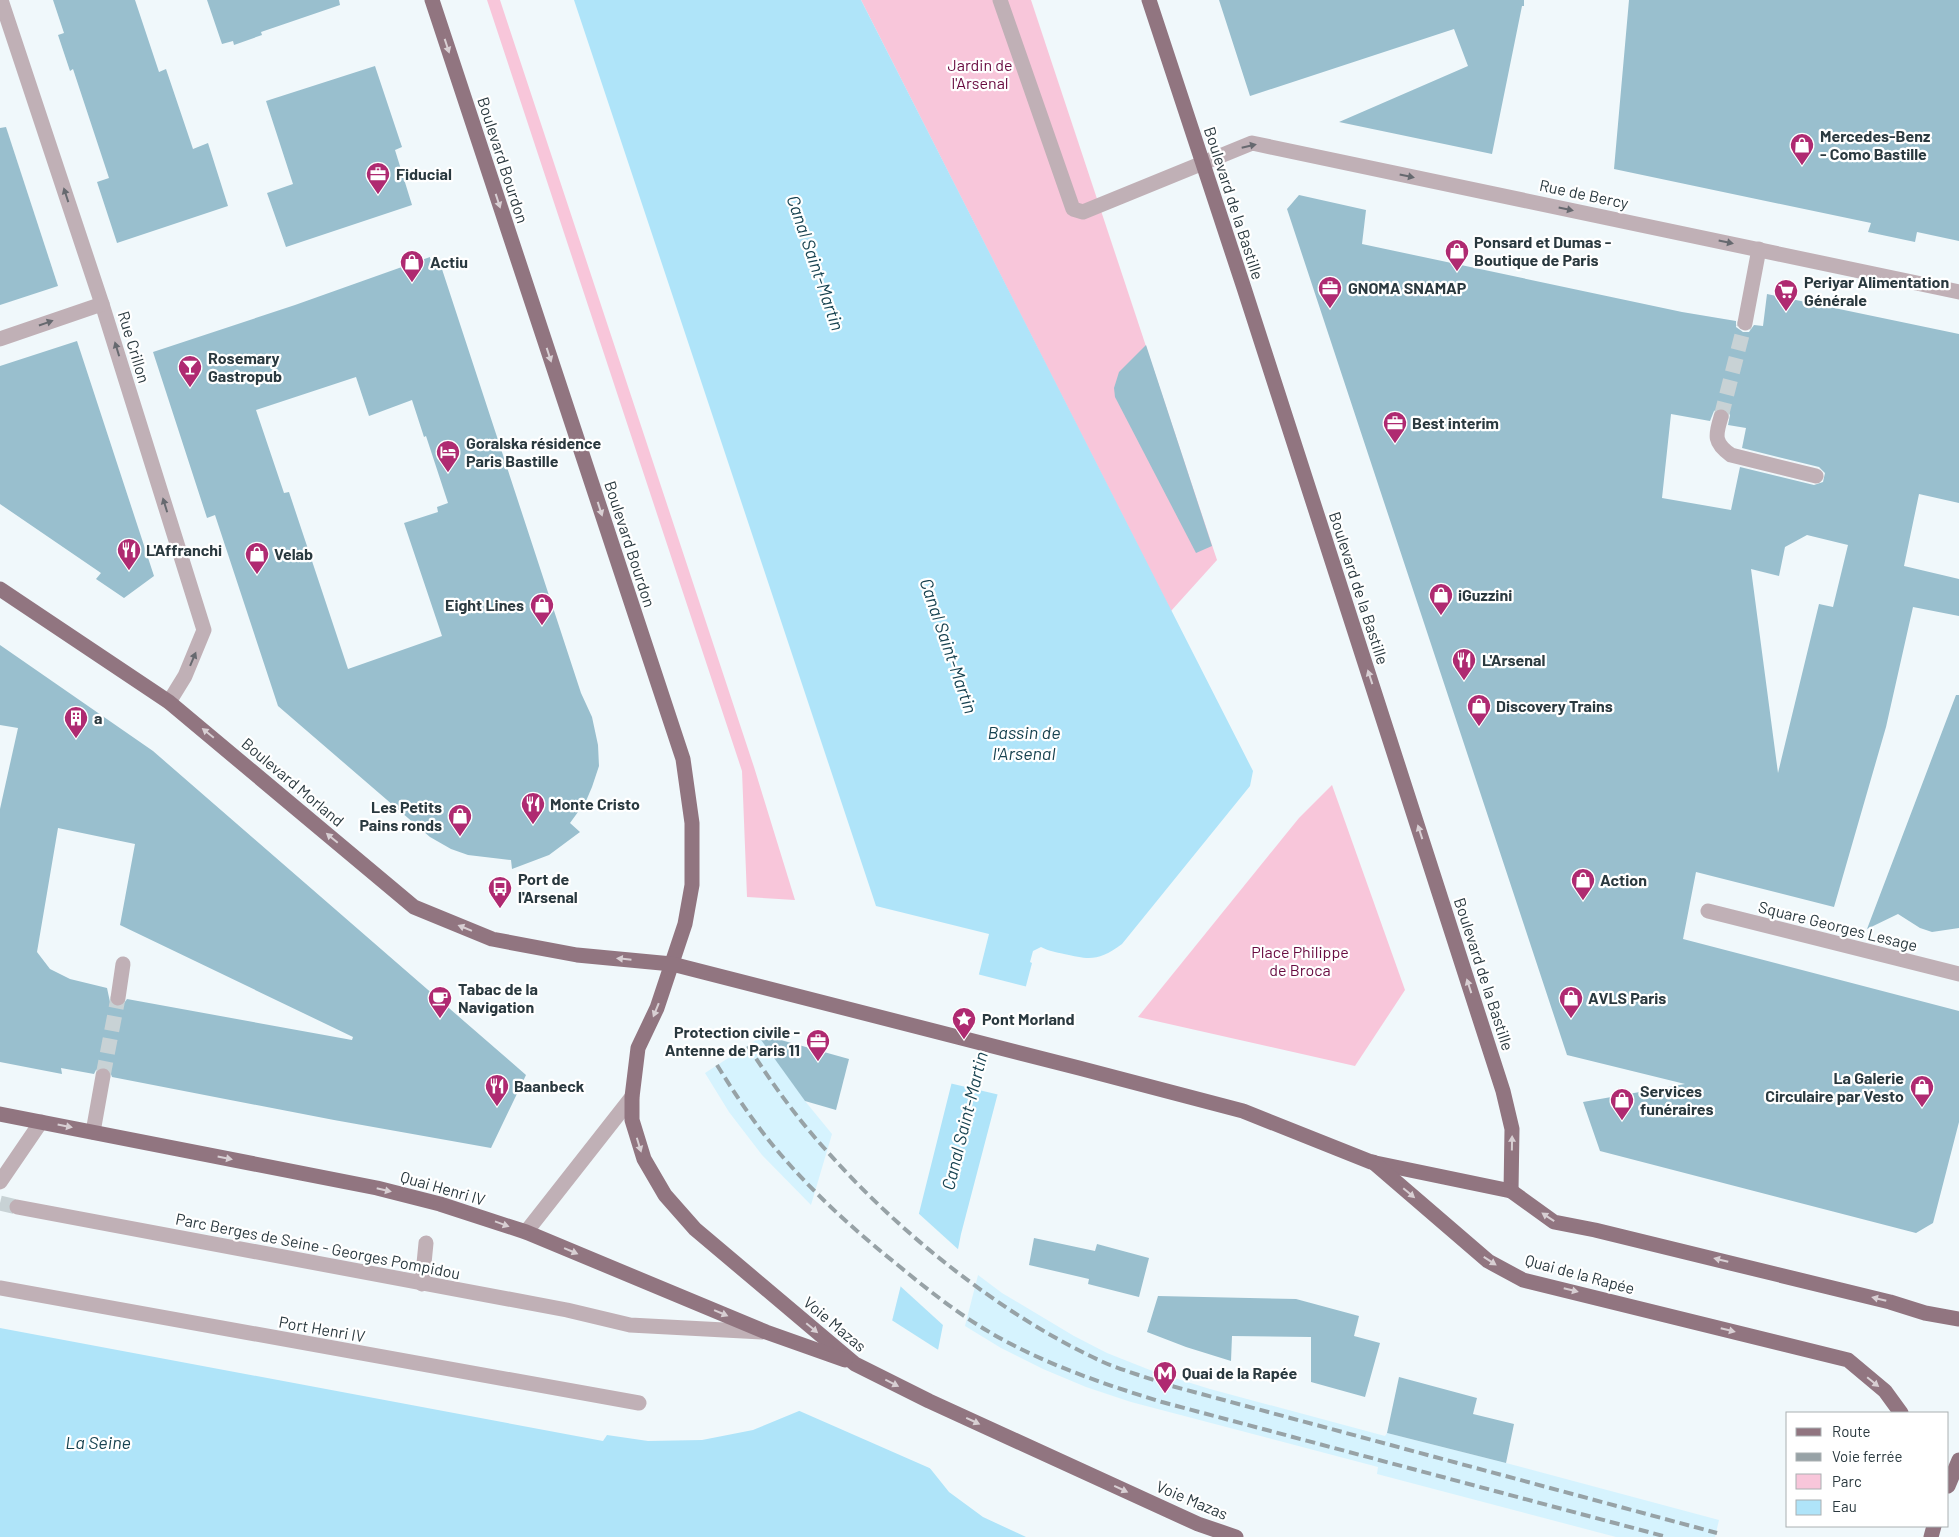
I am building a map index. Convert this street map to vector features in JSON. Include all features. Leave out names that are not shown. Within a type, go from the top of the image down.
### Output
[{"type":"main road","name":"Boulevard Bourdon","points":[[432,0],[683,760],[692,823],[692,885],[685,924],[672,964]]},
{"type":"main road","name":"Boulevard de la Bastille","points":[[1149,0],[1204,163],[1503,1091],[1512,1129],[1511,1191]]},
{"type":"main road","name":"Boulevard Morland","points":[[0,589],[169,702],[414,907],[492,939],[577,955],[672,964]]},
{"type":"main road","points":[[672,964],[1243,1112],[1371,1162],[1511,1191],[1554,1222],[1890,1302],[1925,1313],[1959,1319]]},
{"type":"main road","name":"Voie Mazas","points":[[672,964],[657,1008],[638,1048],[632,1097],[632,1120],[644,1159],[665,1195],[695,1229],[855,1364],[929,1401],[1198,1524],[1236,1537]]},
{"type":"main road","name":"Quai Henri IV","points":[[0,1114],[386,1190],[479,1215],[526,1232],[766,1332],[855,1364]]},
{"type":"main road","name":"Quai de la Rapée","points":[[1371,1162],[1488,1261],[1523,1280],[1848,1360],[1885,1391],[1899,1409]]},
{"type":"main road","points":[[1949,1484],[1959,1460]]},
{"type":"main road","points":[[1949,1491],[1959,1481]]},
{"type":"street","name":"Rue Crillon","points":[[1,0],[102,304],[204,630],[185,676],[169,702]]},
{"type":"street","name":"Rue de Bercy","points":[[1000,0],[1074,209],[1083,212],[1252,143],[1959,292]]},
{"type":"street","points":[[1745,323],[1759,249]]},
{"type":"street","points":[[0,339],[102,304]]},
{"type":"street","points":[[1722,417],[1717,440],[1720,448],[1731,456],[1816,476]]},
{"type":"street","name":"Square Georges Lesage","points":[[1708,911],[1959,974]]},
{"type":"street","points":[[118,998],[123,964]]},
{"type":"street","points":[[93,1132],[103,1076]]},
{"type":"street","points":[[526,1232],[632,1097]]},
{"type":"street","points":[[0,1182],[40,1122]]},
{"type":"street","name":"Parc Berges de Seine - Georges Pompidou","points":[[18,1206],[567,1310],[611,1322],[630,1325],[766,1332]]},
{"type":"street","points":[[422,1284],[426,1243]]},
{"type":"street","name":"Port Henri IV","points":[[0,1288],[639,1403]]},
{"type":"shaded area","points":[[761,1037],[805,1101],[832,1134],[811,1205],[762,1155],[729,1112],[705,1073]]},
{"type":"shaded area","points":[[978,1275],[1002,1293],[1074,1336],[1107,1353],[1155,1372],[1210,1389],[1385,1436],[1387,1433],[1719,1520],[1715,1537],[1616,1537],[1377,1474],[1378,1467],[1131,1402],[1086,1387],[1043,1369],[1001,1348],[965,1326]]},
{"type":"green space","points":[[487,0],[500,0],[754,767],[795,900],[747,897],[742,771]]},
{"type":"green space","name":"Jardin de l'Arsenal","points":[[861,0],[1031,0],[1217,560],[1171,611]]},
{"type":"green space","name":"Place Philippe de Broca","points":[[1332,785],[1405,990],[1355,1066],[1138,1017],[1299,818]]},
{"type":"water","name":"Bassin de l'Arsenal","points":[[574,0],[861,0],[1253,771],[1250,786],[1122,944],[1107,954],[1094,958],[1073,956],[1041,947],[1033,951],[1030,962],[1032,963],[961,1234],[938,1350],[926,1436],[929,1467],[949,1492],[983,1517],[1026,1537],[0,1537],[0,1328],[603,1441],[607,1435],[648,1441],[702,1440],[753,1430],[799,1411],[847,1374],[892,1321],[989,934],[876,906]]},
{"type":"pier","points":[[977,974],[1028,987],[1000,1095],[949,1083]]},
{"type":"pier","points":[[917,1212],[960,1251],[944,1326],[899,1285]]},
{"type":"pier","points":[[890,1319],[940,1351],[931,1401],[928,1436],[934,1470],[795,1409],[845,1372]]},
{"type":"building","points":[[53,0],[135,0],[159,72],[166,69],[193,149],[208,143],[228,206],[117,243],[97,182],[109,178],[73,69],[70,71],[58,35],[64,33]]},
{"type":"building","points":[[207,0],[339,0],[340,5],[261,32],[262,35],[234,45],[233,41],[222,44]]},
{"type":"building","points":[[1219,0],[1524,0],[1492,154],[1339,122],[1468,66],[1454,29],[1250,96]]},
{"type":"building","points":[[1629,0],[1959,0],[1959,241],[1917,232],[1915,242],[1868,232],[1871,223],[1614,169]]},
{"type":"building","points":[[375,66],[402,147],[395,150],[412,205],[286,247],[267,193],[293,184],[266,101]]},
{"type":"building","points":[[6,127],[58,286],[0,305],[0,128]]},
{"type":"building","points":[[1299,195],[1366,210],[1362,244],[1682,312],[1736,321],[1736,327],[1743,332],[1749,332],[1754,325],[1763,326],[1767,294],[1959,334],[1959,503],[1919,494],[1904,566],[1959,579],[1959,616],[1913,607],[1886,727],[1834,907],[1696,872],[1683,939],[1959,1011],[1959,1122],[1933,1223],[1916,1233],[1600,1151],[1583,1102],[1685,1084],[1567,1055],[1287,209]],"holes":[[[1719,408],[1728,411],[1730,415],[1728,425],[1746,428],[1742,448],[1819,467],[1825,473],[1823,482],[1814,485],[1740,467],[1731,510],[1662,498],[1671,414],[1710,421],[1714,411]],[[1807,535],[1848,545],[1833,607],[1819,604],[1778,773],[1751,569],[1779,576],[1785,547]]]},
{"type":"building","points":[[430,257],[430,259],[438,257],[581,693],[592,717],[598,745],[599,766],[592,787],[586,801],[570,823],[580,832],[549,855],[512,869],[511,860],[468,855],[451,849],[430,837],[278,706],[215,515],[207,518],[153,352],[295,305]],"holes":[[[356,377],[369,416],[412,400],[424,437],[426,436],[448,503],[437,507],[438,512],[404,523],[442,636],[348,669],[289,492],[284,493],[256,410]]]},
{"type":"building","points":[[77,341],[154,576],[124,598],[96,579],[101,573],[0,504],[0,366]]},
{"type":"building","points":[[1146,345],[1212,546],[1196,553],[1115,397],[1114,388],[1119,372]]},
{"type":"building","points":[[0,645],[153,751],[526,1075],[491,1148],[112,1077],[109,1069],[104,1067],[96,1070],[94,1074],[61,1068],[62,1074],[0,1062],[0,809],[18,728],[0,725]],"holes":[[[58,828],[135,844],[120,925],[353,1037],[352,1040],[127,999],[122,1006],[116,1007],[110,1002],[107,988],[70,979],[50,969],[37,952]]]},
{"type":"building","points":[[1956,695],[1959,695],[1959,928],[1932,932],[1920,928],[1898,914],[1867,929]]},
{"type":"building","points":[[756,1033],[849,1059],[836,1110],[805,1101]]},
{"type":"building","points":[[1034,1238],[1095,1251],[1097,1244],[1149,1258],[1139,1297],[1088,1284],[1089,1279],[1029,1265]]},
{"type":"building","points":[[1158,1296],[1296,1299],[1359,1316],[1354,1336],[1380,1343],[1365,1397],[1311,1382],[1311,1337],[1232,1336],[1231,1361],[1147,1332]]},
{"type":"building","points":[[1399,1377],[1477,1398],[1473,1414],[1514,1424],[1506,1463],[1387,1433]]},
{"type":"tunnel","points":[[1721,417],[1745,323]]},
{"type":"tunnel","points":[[103,1076],[118,998]]},
{"type":"tunnel","points":[[0,1203],[17,1207]]},
{"type":"railway","points":[[748,1046],[804,1124],[825,1149],[885,1211],[918,1241],[990,1296],[1027,1321],[1065,1343],[1103,1362],[1168,1385],[1717,1533]]},
{"type":"railway","points":[[717,1065],[768,1139],[804,1180],[850,1225],[953,1308],[996,1336],[1029,1353],[1085,1376],[1162,1402],[1667,1537]]},
{"type":"place","name":"Mercedes-Benz - Como Bastille","points":[[1802,166]]},
{"type":"place","name":"Fiducial","points":[[378,195]]},
{"type":"place","name":"Ponsard et Dumas - Boutique de Paris","points":[[1457,272]]},
{"type":"place","name":"Actiu","points":[[412,283]]},
{"type":"place","name":"GNOMA SNAMAP","points":[[1330,309]]},
{"type":"place","name":"Periyar Alimentation Générale","points":[[1786,312]]},
{"type":"place","name":"Rosemary Gastropub","points":[[190,388]]},
{"type":"place","name":"Best interim","points":[[1395,444]]},
{"type":"place","name":"Goralska résidence Paris Bastille","points":[[448,473]]},
{"type":"place","name":"L'Affranchi","points":[[129,571]]},
{"type":"place","name":"Velab","points":[[257,575]]},
{"type":"place","name":"iGuzzini","points":[[1441,616]]},
{"type":"place","name":"Eight Lines","points":[[542,626]]},
{"type":"place","name":"L'Arsenal","points":[[1464,681]]},
{"type":"place","name":"Discovery Trains","points":[[1479,727]]},
{"type":"place","name":"a","points":[[76,739]]},
{"type":"place","name":"Monte Cristo","points":[[533,825]]},
{"type":"place","name":"Les Petits Pains ronds","points":[[460,837]]},
{"type":"place","name":"Action","points":[[1583,901]]},
{"type":"place","name":"Port de l'Arsenal","points":[[500,909]]},
{"type":"place","name":"Tabac de la Navigation","points":[[440,1019]]},
{"type":"place","name":"AVLS Paris","points":[[1571,1019]]},
{"type":"place","name":"Pont Morland","points":[[964,1040]]},
{"type":"place","name":"Protection civile - Antenne de Paris 11","points":[[818,1062]]},
{"type":"place","name":"Baanbeck","points":[[497,1107]]},
{"type":"place","name":"La Galerie Circulaire par Vesto","points":[[1922,1108]]},
{"type":"place","name":"Services funéraires","points":[[1622,1121]]},
{"type":"place","name":"Quai de la Rapée","points":[[1165,1394]]},
{"type":"water label","name":"Canal Saint-Martin","points":[[815,263]]},
{"type":"water label","name":"Canal Saint-Martin","points":[[948,646]]},
{"type":"water label","name":"Canal Saint-Martin","points":[[965,1121]]},
{"type":"water label","name":"La Seine","points":[[98,1443]]}]
